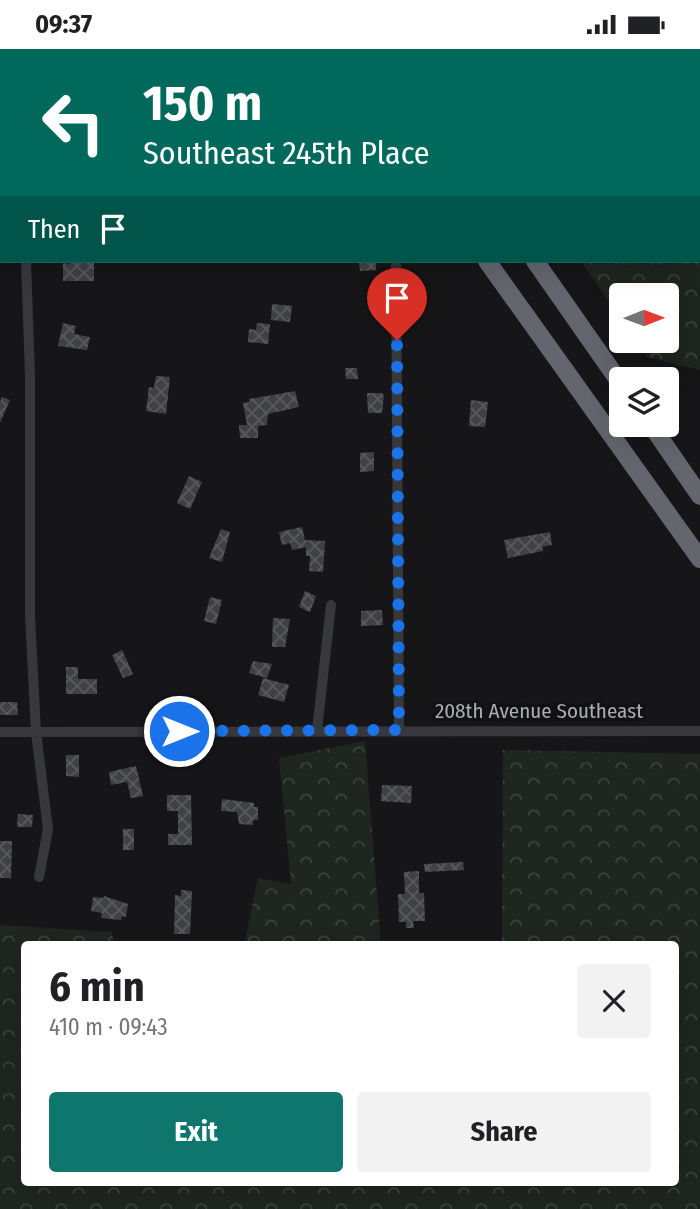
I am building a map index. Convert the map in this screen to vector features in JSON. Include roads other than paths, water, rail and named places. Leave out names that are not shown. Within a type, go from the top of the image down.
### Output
[{"type":"highway","points":[[488,263],[700,559]]},
{"type":"highway","points":[[536,263],[609,367]]},
{"type":"highway","points":[[658,437],[700,496]]},
{"type":"street","points":[[26,263],[30,376],[30,616],[36,732],[48,829],[39,877]]},
{"type":"street","points":[[396,263],[399,730]]},
{"type":"street","points":[[317,730],[331,605]]},
{"type":"street","name":"208th Avenue Southeast","points":[[0,732],[700,731]]}]
